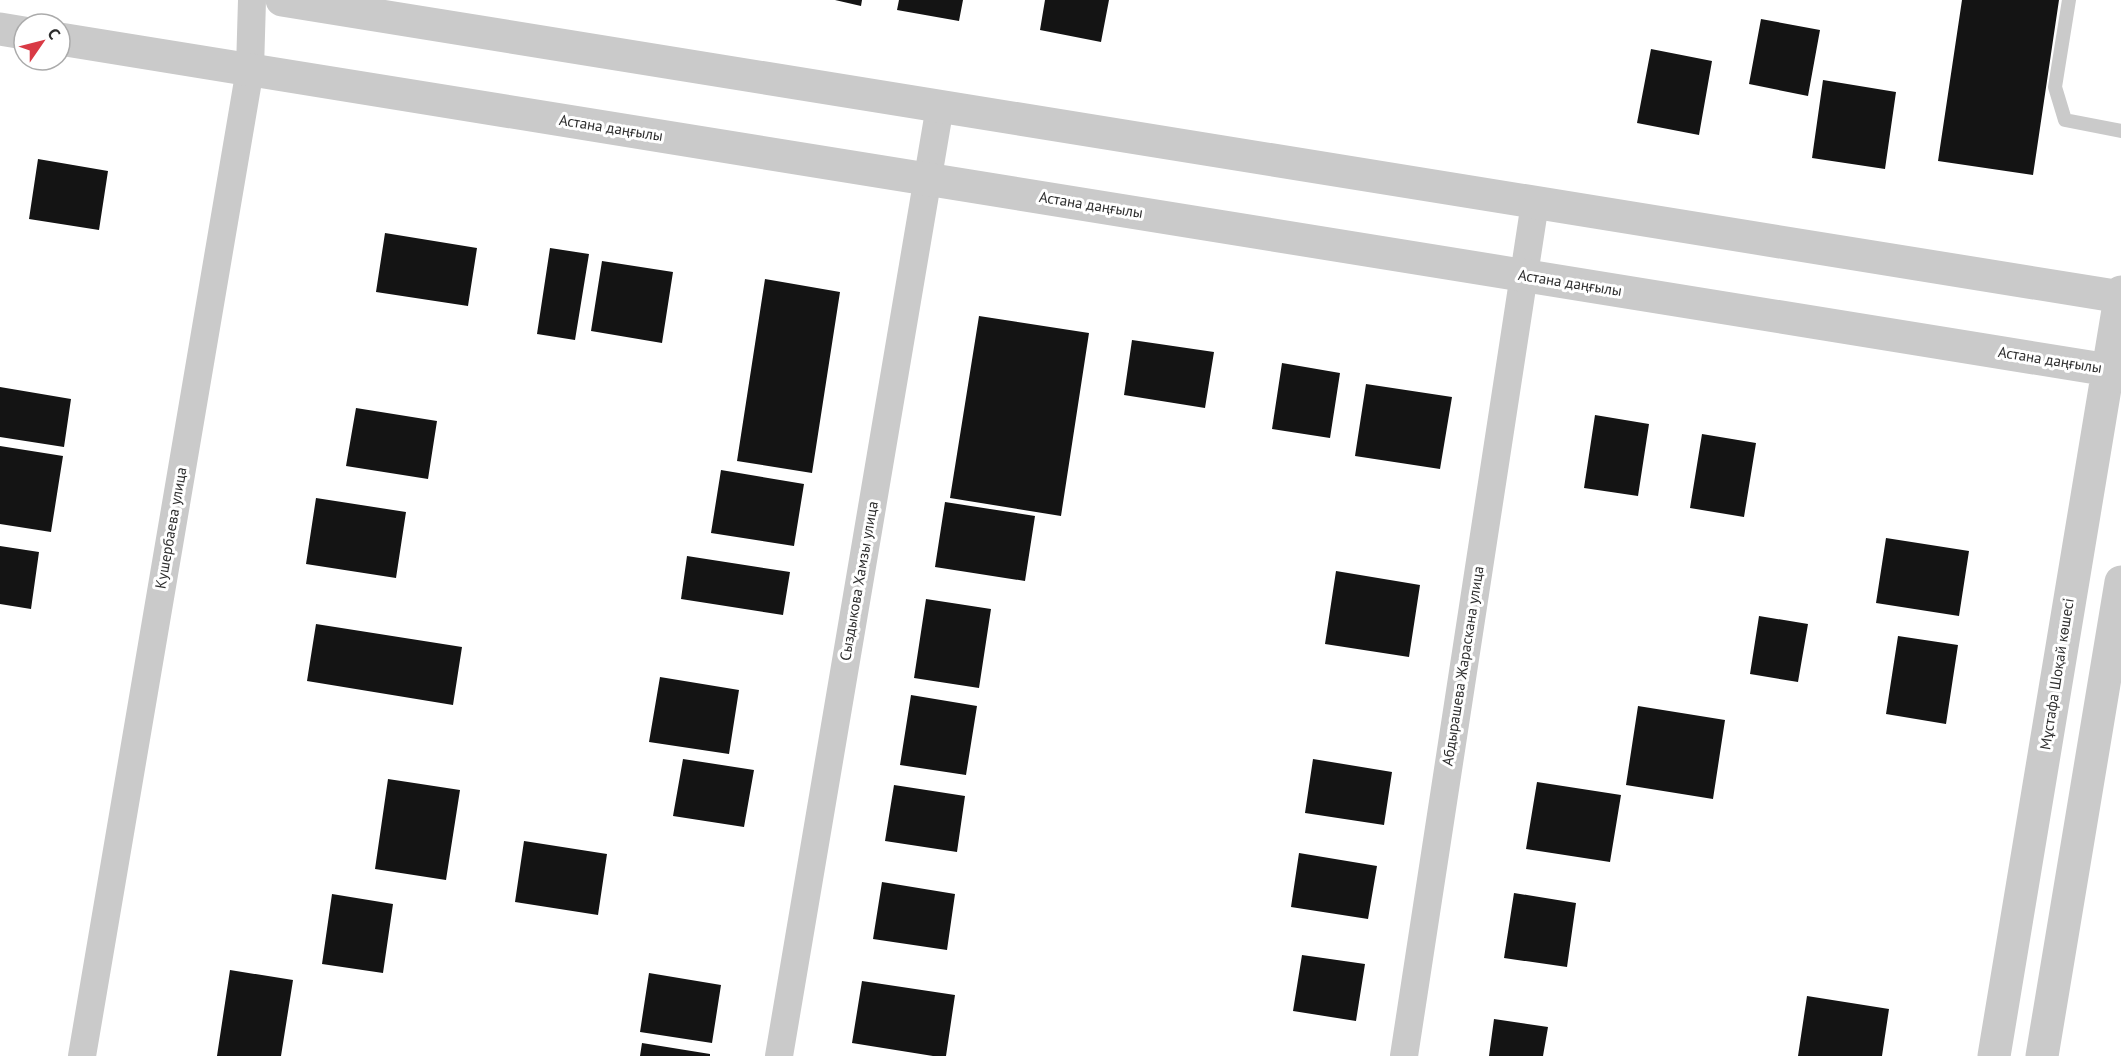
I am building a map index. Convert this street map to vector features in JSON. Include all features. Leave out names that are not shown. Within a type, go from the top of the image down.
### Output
[{"type":"street","name":"Кушербаева улица","points":[[82,1056],[250,69],[252,0]]},
{"type":"street","points":[[282,0],[2121,297]]},
{"type":"street","name":"Астана даңғылы","points":[[72,41],[2115,371]]},
{"type":"street","name":"Сыздыкова Хамзы улица","points":[[779,1056],[939,106]]},
{"type":"street","name":"Абдырашева Жараскана улица","points":[[1404,1056],[1535,203]]},
{"type":"street","name":"Мұстафа Шоқай көшесі","points":[[1994,1056],[2115,371],[2121,292]]},
{"type":"street","points":[[2042,1056],[2121,582]]},
{"type":"lane","points":[[2069,0],[2055,87],[2065,120],[2121,131]]},
{"type":"building","points":[[835,0],[862,0],[861,6]]},
{"type":"building","points":[[899,0],[963,0],[959,21],[897,10]]},
{"type":"building","points":[[1045,0],[1109,0],[1101,42],[1040,30]]},
{"type":"building","points":[[1962,0],[2059,0],[2033,175],[1938,161]]},
{"type":"building","points":[[1761,19],[1820,30],[1808,96],[1749,84]]},
{"type":"building","points":[[1651,49],[1712,61],[1699,135],[1637,123]]},
{"type":"building","points":[[1823,80],[1896,92],[1885,169],[1812,158]]},
{"type":"building","points":[[38,159],[108,171],[99,230],[29,219]]},
{"type":"building","points":[[385,233],[477,248],[468,306],[376,292]]},
{"type":"building","points":[[550,248],[589,254],[575,340],[537,334]]},
{"type":"building","points":[[602,261],[673,272],[662,343],[591,331]]},
{"type":"building","points":[[765,279],[840,292],[812,473],[737,461]]},
{"type":"building","points":[[979,316],[1089,333],[1061,516],[950,498]]},
{"type":"building","points":[[1132,340],[1214,352],[1205,408],[1124,395]]},
{"type":"building","points":[[1282,363],[1340,373],[1330,438],[1272,429]]},
{"type":"building","points":[[1366,384],[1452,397],[1440,469],[1355,456]]},
{"type":"building","points":[[0,387],[71,399],[64,447],[0,437]]},
{"type":"building","points":[[356,408],[437,421],[428,479],[346,466]]},
{"type":"building","points":[[1595,415],[1649,424],[1638,496],[1584,488]]},
{"type":"building","points":[[1702,434],[1756,443],[1744,517],[1690,508]]},
{"type":"building","points":[[0,446],[63,456],[51,532],[0,524]]},
{"type":"building","points":[[721,470],[804,484],[794,546],[711,533]]},
{"type":"building","points":[[316,498],[406,512],[396,578],[306,564]]},
{"type":"building","points":[[945,502],[1035,516],[1025,581],[935,567]]},
{"type":"building","points":[[1886,538],[1969,551],[1959,616],[1876,603]]},
{"type":"building","points":[[0,546],[39,552],[31,609],[0,604]]},
{"type":"building","points":[[687,556],[790,572],[783,615],[681,599]]},
{"type":"building","points":[[1336,571],[1420,585],[1409,657],[1325,644]]},
{"type":"building","points":[[926,599],[991,609],[979,688],[914,678]]},
{"type":"building","points":[[1759,616],[1808,624],[1798,682],[1750,674]]},
{"type":"building","points":[[316,624],[462,647],[453,705],[307,681]]},
{"type":"building","points":[[1898,636],[1958,645],[1946,724],[1886,714]]},
{"type":"building","points":[[660,677],[739,690],[729,754],[649,742]]},
{"type":"building","points":[[911,695],[977,706],[966,775],[900,765]]},
{"type":"building","points":[[1638,706],[1725,720],[1713,799],[1626,785]]},
{"type":"building","points":[[683,759],[754,770],[744,827],[673,816]]},
{"type":"building","points":[[1313,759],[1392,772],[1384,825],[1305,813]]},
{"type":"building","points":[[388,779],[460,790],[446,880],[375,869]]},
{"type":"building","points":[[1537,782],[1621,795],[1610,862],[1526,849]]},
{"type":"building","points":[[894,785],[965,796],[957,852],[885,841]]},
{"type":"building","points":[[524,841],[607,854],[598,915],[515,902]]},
{"type":"building","points":[[1299,853],[1377,866],[1368,919],[1291,907]]},
{"type":"building","points":[[882,882],[955,894],[947,950],[873,939]]},
{"type":"building","points":[[1514,893],[1576,903],[1567,967],[1504,958]]},
{"type":"building","points":[[332,894],[393,904],[383,973],[322,964]]},
{"type":"building","points":[[1302,955],[1365,964],[1356,1021],[1293,1011]]},
{"type":"building","points":[[230,970],[293,980],[281,1056],[217,1056]]},
{"type":"building","points":[[649,973],[721,985],[712,1043],[640,1032]]},
{"type":"building","points":[[862,981],[955,995],[946,1056],[852,1043]]},
{"type":"building","points":[[1807,996],[1889,1009],[1882,1056],[1798,1056]]},
{"type":"building","points":[[1494,1019],[1548,1027],[1543,1056],[1489,1056]]},
{"type":"building","points":[[642,1043],[710,1054],[710,1056],[640,1056]]}]
